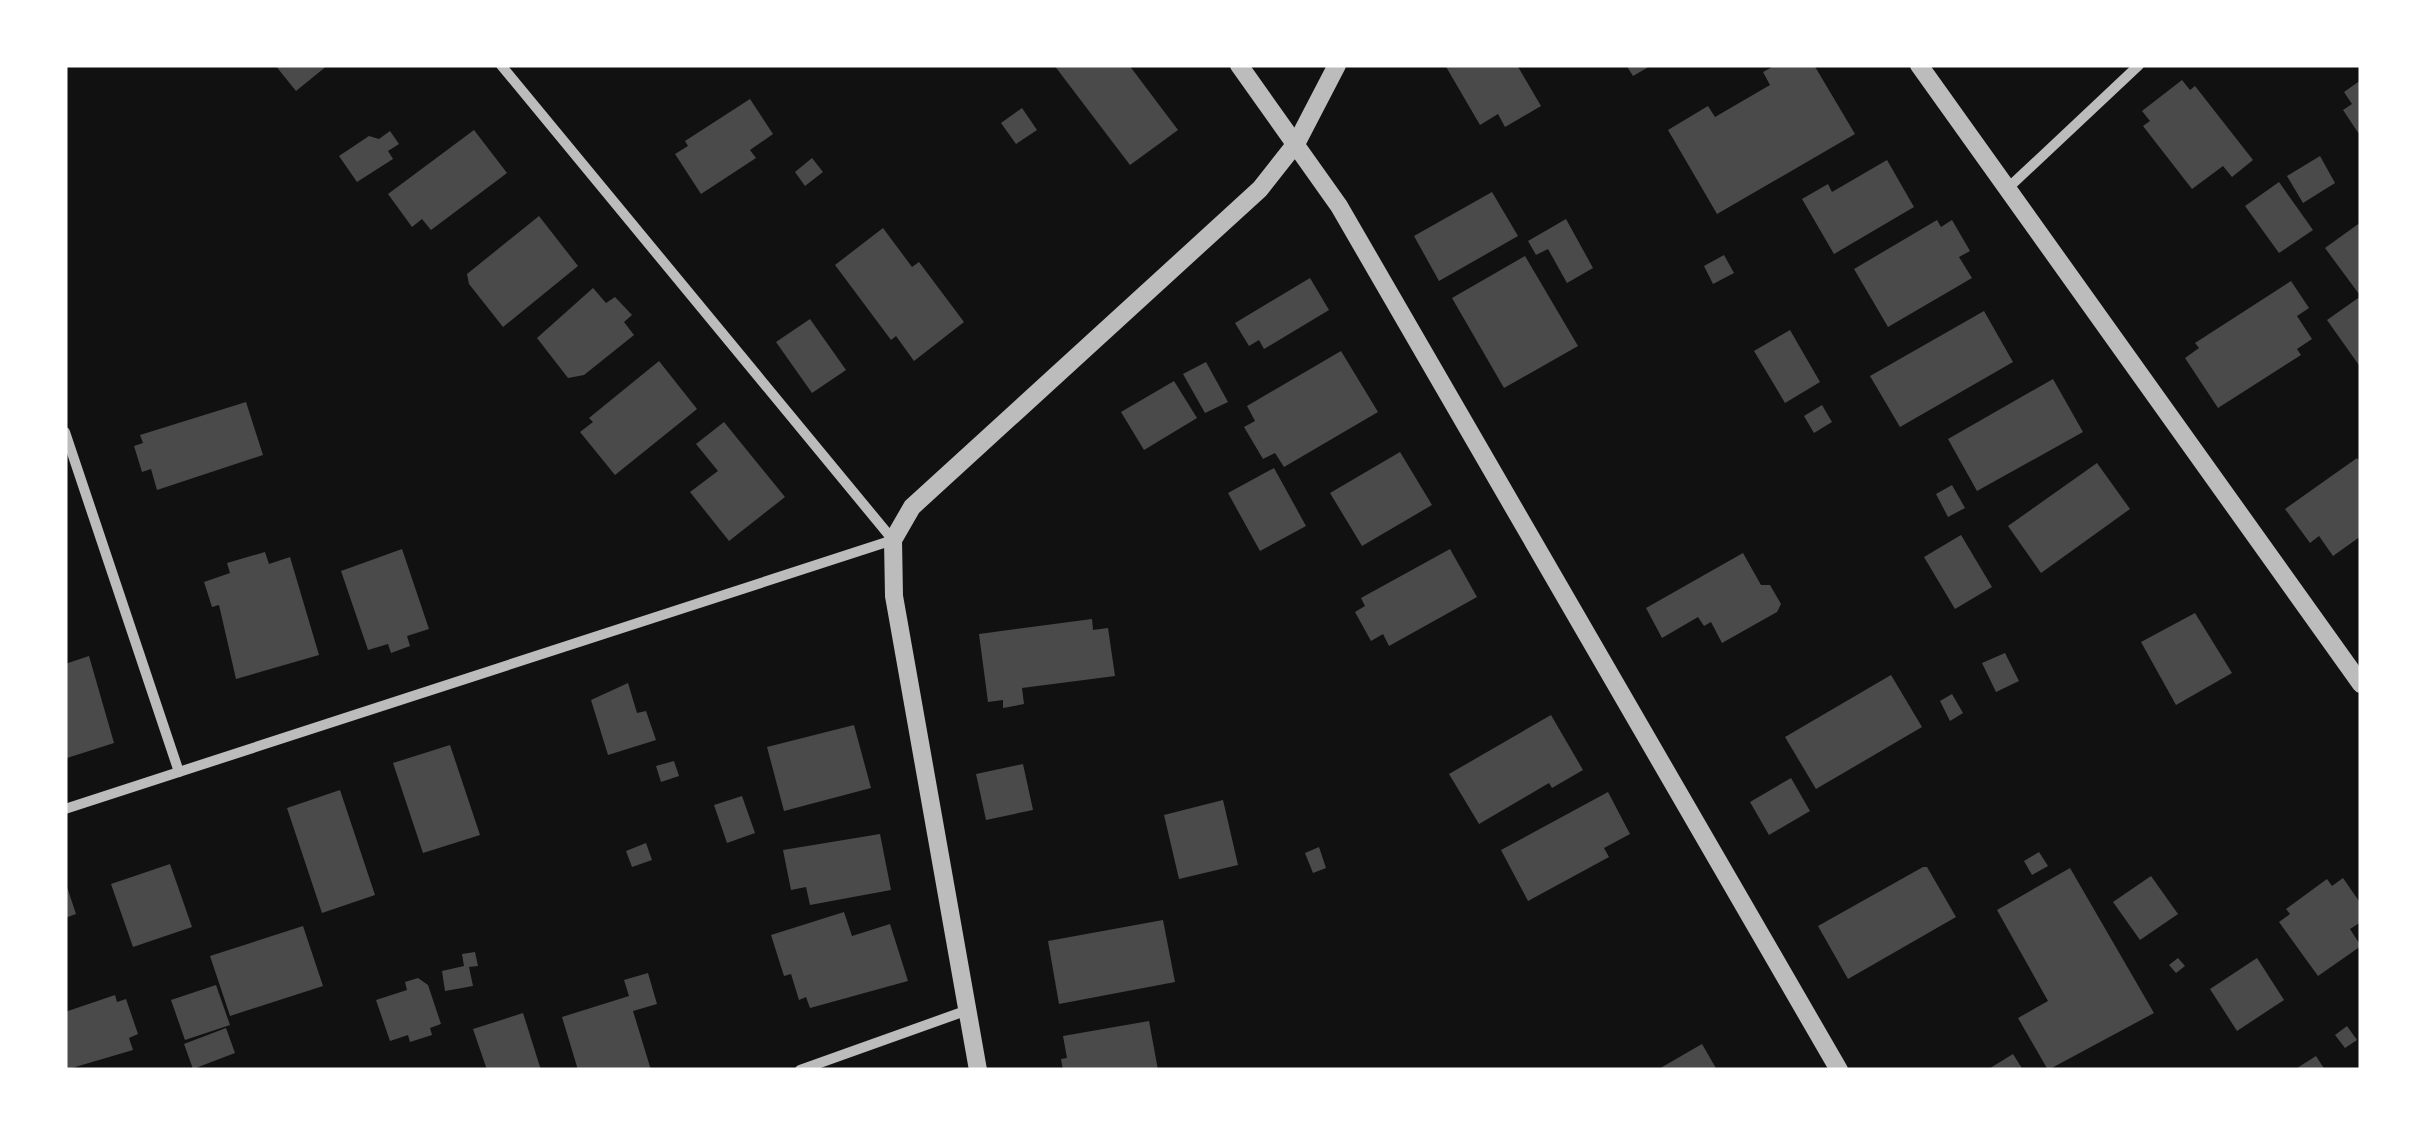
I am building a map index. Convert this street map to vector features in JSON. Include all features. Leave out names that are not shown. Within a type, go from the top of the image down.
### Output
[{"type":"street","points":[[501,65],[892,540]]},
{"type":"street","points":[[1239,65],[1339,206],[1839,1070]]},
{"type":"street","points":[[978,1070],[894,596],[892,540],[912,508],[1239,211],[1296,142],[1337,65]]},
{"type":"street","points":[[1919,65],[2361,684]]},
{"type":"street","points":[[2006,190],[2139,65]]},
{"type":"street","points":[[65,432],[179,772]]},
{"type":"street","points":[[65,809],[892,540]]},
{"type":"street","points":[[800,1070],[968,1010]]},
{"type":"building","points":[[275,65],[328,65],[296,91]]},
{"type":"building","points":[[1054,65],[1129,65],[1178,130],[1130,165]]},
{"type":"building","points":[[1445,65],[1517,65],[1541,106],[1505,127],[1498,114],[1480,125]]},
{"type":"building","points":[[1626,65],[1652,65],[1633,76]]},
{"type":"building","points":[[1776,65],[1814,65],[1855,134],[1717,214],[1668,130],[1708,106],[1715,117],[1770,85],[1763,72]]},
{"type":"building","points":[[2182,80],[2190,90],[2195,86],[2253,160],[2232,177],[2223,166],[2192,189],[2143,126],[2150,121],[2142,111]]},
{"type":"building","points":[[2361,80],[2361,137],[2343,110],[2352,104],[2344,92]]},
{"type":"building","points":[[750,99],[773,134],[750,150],[756,158],[701,194],[675,154],[688,146],[685,141]]},
{"type":"building","points":[[1022,108],[1037,130],[1016,144],[1001,123]]},
{"type":"building","points":[[474,130],[507,173],[431,230],[422,219],[412,227],[388,194]]},
{"type":"building","points":[[390,131],[399,144],[388,151],[393,159],[357,182],[339,156],[369,136],[379,139]]},
{"type":"building","points":[[2320,156],[2335,183],[2303,203],[2287,176]]},
{"type":"building","points":[[812,158],[823,172],[805,186],[795,172]]},
{"type":"building","points":[[1887,160],[1914,207],[1834,254],[1802,199],[1828,184],[1832,192]]},
{"type":"building","points":[[2279,182],[2313,230],[2279,253],[2245,206]]},
{"type":"building","points":[[1492,192],[1518,236],[1439,281],[1414,236]]},
{"type":"building","points":[[539,216],[578,266],[503,327],[469,284],[467,274]]},
{"type":"building","points":[[1566,219],[1593,268],[1567,283],[1548,249],[1536,255],[1528,241]]},
{"type":"building","points":[[1937,220],[1941,227],[1952,220],[1970,251],[1959,257],[1972,278],[1888,327],[1854,269]]},
{"type":"building","points":[[2361,222],[2361,292],[2359,294],[2325,248]]},
{"type":"building","points":[[883,228],[912,267],[919,262],[964,322],[914,361],[896,336],[891,340],[835,265]]},
{"type":"building","points":[[1724,255],[1734,273],[1713,284],[1704,266]]},
{"type":"building","points":[[1525,256],[1578,346],[1504,388],[1452,298]]},
{"type":"building","points":[[1310,278],[1329,310],[1264,349],[1259,340],[1249,346],[1235,323]]},
{"type":"building","points":[[2291,281],[2309,308],[2297,316],[2312,339],[2297,349],[2301,355],[2218,408],[2185,358],[2199,348],[2195,343]]},
{"type":"building","points":[[593,288],[606,303],[615,297],[632,315],[624,322],[634,335],[584,375],[568,378],[537,338]]},
{"type":"building","points":[[2361,296],[2361,368],[2327,320]]},
{"type":"building","points":[[1984,311],[2013,362],[1900,427],[1870,376]]},
{"type":"building","points":[[810,319],[846,370],[812,393],[776,342]]},
{"type":"building","points":[[1790,330],[1820,382],[1785,403],[1754,351]]},
{"type":"building","points":[[1341,351],[1378,412],[1284,467],[1275,453],[1263,459],[1244,427],[1255,421],[1247,406]]},
{"type":"building","points":[[659,361],[697,409],[615,475],[580,432],[593,422],[589,418]]},
{"type":"building","points":[[1206,362],[1228,402],[1205,413],[1183,374]]},
{"type":"building","points":[[2053,379],[2083,432],[1977,491],[1948,439]]},
{"type":"building","points":[[1174,381],[1197,418],[1144,450],[1121,412]]},
{"type":"building","points":[[246,402],[263,455],[157,490],[151,469],[142,472],[134,446],[143,443],[140,435]]},
{"type":"building","points":[[1822,405],[1832,422],[1814,433],[1804,416]]},
{"type":"building","points":[[724,422],[785,497],[729,541],[690,492],[718,471],[696,444]]},
{"type":"building","points":[[1400,452],[1432,505],[1362,546],[1330,493]]},
{"type":"building","points":[[2357,458],[2361,463],[2361,536],[2333,556],[2319,536],[2310,543],[2285,509]]},
{"type":"building","points":[[2097,463],[2130,509],[2041,573],[2008,526]]},
{"type":"building","points":[[1274,468],[1306,526],[1260,551],[1228,493]]},
{"type":"building","points":[[1952,485],[1965,508],[1948,517],[1936,494]]},
{"type":"building","points":[[1961,535],[1992,587],[1955,609],[1924,557]]},
{"type":"building","points":[[402,549],[429,629],[407,636],[410,646],[391,653],[388,644],[368,650],[341,571]]},
{"type":"building","points":[[1450,549],[1477,597],[1389,646],[1383,634],[1371,641],[1355,612],[1365,606],[1361,598]]},
{"type":"building","points":[[265,552],[269,564],[290,557],[319,655],[236,679],[219,605],[212,607],[204,582],[230,573],[227,563]]},
{"type":"building","points":[[1743,553],[1761,585],[1770,585],[1781,604],[1777,612],[1722,643],[1711,622],[1704,626],[1698,617],[1662,638],[1646,608]]},
{"type":"building","points":[[2195,613],[2232,673],[2176,705],[2141,642]]},
{"type":"building","points":[[1092,619],[1093,630],[1108,628],[1115,676],[1022,688],[1024,704],[1003,708],[1003,700],[988,702],[979,634]]},
{"type":"building","points":[[2005,653],[2019,681],[1996,692],[1982,663]]},
{"type":"building","points":[[89,656],[114,743],[67,758],[65,664]]},
{"type":"building","points":[[1891,675],[1922,727],[1816,789],[1785,737]]},
{"type":"building","points":[[628,683],[637,713],[646,711],[656,740],[608,755],[591,700]]},
{"type":"building","points":[[1952,694],[1963,713],[1950,721],[1940,701]]},
{"type":"building","points":[[1551,715],[1583,770],[1552,788],[1549,783],[1479,824],[1449,774]]},
{"type":"building","points":[[854,725],[871,788],[784,811],[767,747]]},
{"type":"building","points":[[450,745],[480,835],[423,853],[393,763]]},
{"type":"building","points":[[674,761],[679,776],[661,782],[656,766]]},
{"type":"building","points":[[1023,764],[1033,810],[986,820],[976,774]]},
{"type":"building","points":[[1791,778],[1810,811],[1769,835],[1750,802]]},
{"type":"building","points":[[340,790],[375,895],[322,913],[287,808]]},
{"type":"building","points":[[1608,792],[1630,834],[1604,848],[1609,857],[1528,901],[1501,850]]},
{"type":"building","points":[[742,796],[755,833],[727,843],[714,805]]},
{"type":"building","points":[[1223,800],[1238,865],[1179,879],[1164,815]]},
{"type":"building","points":[[880,834],[891,890],[810,905],[806,887],[791,890],[783,850]]},
{"type":"building","points":[[646,843],[652,860],[632,867],[626,851]]},
{"type":"building","points":[[1319,847],[1326,868],[1313,873],[1305,853]]},
{"type":"building","points":[[2039,852],[2048,866],[2032,875],[2024,861]]},
{"type":"building","points":[[170,864],[192,927],[133,947],[111,884]]},
{"type":"building","points":[[1927,867],[1956,917],[1848,979],[1818,926]]},
{"type":"building","points":[[2070,868],[2154,1013],[2048,1070],[2018,1018],[2048,1001],[1997,910]]},
{"type":"building","points":[[2151,876],[2178,914],[2140,940],[2113,902]]},
{"type":"building","points":[[2343,878],[2361,904],[2361,922],[2350,929],[2361,946],[2318,976],[2279,922],[2290,914],[2286,909],[2327,879],[2332,886]]},
{"type":"building","points":[[65,885],[76,914],[65,918]]},
{"type":"building","points":[[844,912],[852,936],[890,924],[908,981],[810,1008],[806,997],[799,1000],[791,974],[784,976],[771,935]]},
{"type":"building","points":[[1163,920],[1175,982],[1059,1004],[1048,941]]},
{"type":"building","points":[[303,926],[323,986],[230,1016],[210,956]]},
{"type":"building","points":[[475,952],[478,966],[469,967],[473,986],[445,991],[442,971],[464,966],[462,954]]},
{"type":"building","points":[[2178,958],[2185,966],[2176,973],[2169,965]]},
{"type":"building","points":[[2257,958],[2284,1000],[2237,1031],[2210,989]]},
{"type":"building","points":[[648,973],[657,1004],[633,1011],[651,1070],[578,1070],[562,1017],[629,996],[624,980]]},
{"type":"building","points":[[418,978],[428,985],[441,1024],[430,1028],[432,1035],[410,1042],[408,1035],[390,1041],[376,1000],[407,990],[405,982]]},
{"type":"building","points":[[216,985],[230,1025],[185,1040],[171,1000]]},
{"type":"building","points":[[115,995],[117,1002],[126,999],[138,1034],[129,1038],[133,1050],[65,1070],[65,1012]]},
{"type":"building","points":[[523,1013],[541,1070],[487,1070],[473,1029]]},
{"type":"building","points":[[1149,1021],[1158,1070],[1063,1070],[1061,1059],[1067,1058],[1063,1036]]},
{"type":"building","points":[[2347,1026],[2357,1040],[2345,1048],[2335,1035]]},
{"type":"building","points":[[226,1028],[235,1053],[193,1069],[184,1044]]},
{"type":"building","points":[[1702,1044],[1717,1070],[1657,1070]]},
{"type":"building","points":[[2013,1054],[2023,1070],[1987,1070]]},
{"type":"building","points":[[2316,1056],[2325,1070],[2294,1070]]}]
